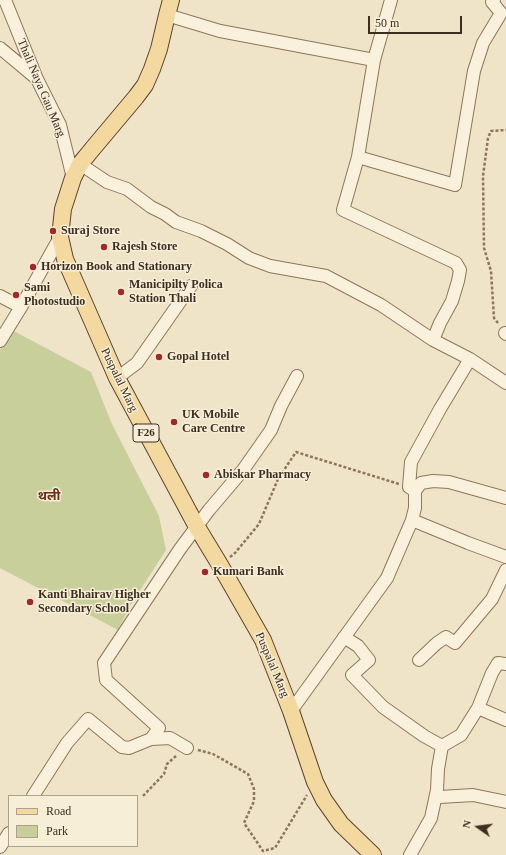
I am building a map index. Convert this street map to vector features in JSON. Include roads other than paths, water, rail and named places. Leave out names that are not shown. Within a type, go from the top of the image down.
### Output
[{"type":"main road","name":"Puspalal Marg","points":[[171,0],[166,15],[159,49],[145,85],[76,171],[63,208],[60,237],[65,259],[117,378],[196,527],[220,565],[263,640],[291,711],[315,782],[324,800],[341,824],[373,855]]},
{"type":"street","name":"Thali Naya Gau Marg","points":[[5,0],[37,79],[60,125],[76,171]]},
{"type":"street","points":[[391,0],[374,60],[358,157],[343,210],[456,263],[460,270],[458,281],[452,301],[433,340]]},
{"type":"street","points":[[358,157],[455,185],[474,71],[483,43],[502,13],[492,2],[494,0]]},
{"type":"street","points":[[166,15],[220,31],[374,60]]},
{"type":"street","points":[[0,48],[37,79]]},
{"type":"street","points":[[76,171],[127,188],[176,222],[201,231],[227,244],[249,258],[270,266],[326,276],[381,305],[433,340],[470,359],[506,383]]},
{"type":"street","points":[[0,341],[60,237]]},
{"type":"street","points":[[117,378],[137,363],[191,286]]},
{"type":"street","points":[[0,296],[21,307]]},
{"type":"street","points":[[291,711],[386,578],[412,520],[415,508],[412,489],[411,462],[470,359]]},
{"type":"street","points":[[151,739],[159,728],[106,680],[104,663],[180,549],[196,527],[244,470],[271,430],[281,406],[297,376]]},
{"type":"street","points":[[412,489],[421,483],[433,481],[449,482],[506,498]]},
{"type":"street","points":[[412,520],[468,543],[506,556]]},
{"type":"street","points":[[419,660],[437,643],[446,637],[455,643],[492,599],[506,570]]},
{"type":"street","points":[[344,637],[358,646],[369,660],[352,675],[383,707],[424,736],[442,746]]},
{"type":"street","points":[[410,855],[432,818],[442,746],[461,735],[478,708],[492,673],[498,663],[506,664]]},
{"type":"street","points":[[478,708],[506,720]]},
{"type":"street","points":[[34,795],[67,743],[88,718],[122,747],[129,748],[151,739],[170,738],[187,748]]},
{"type":"street","points":[[440,797],[473,795],[506,802]]},
{"type":"street","points":[[0,848],[8,835]]},
{"type":"place","name":"Suraj Store","points":[[53,231]]},
{"type":"place","name":"Rajesh Store","points":[[104,247]]},
{"type":"place","name":"Horizon Book and Stationary","points":[[33,267]]},
{"type":"place","name":"Manicipilty Polica Station Thali","points":[[121,292]]},
{"type":"place","name":"Sami Photostudio","points":[[16,295]]},
{"type":"place","name":"Gopal Hotel","points":[[159,357]]},
{"type":"place","name":"UK Mobile Care Centre","points":[[174,422]]},
{"type":"place","name":"Abiskar Pharmacy","points":[[206,475]]},
{"type":"place","name":"Kumari Bank","points":[[205,572]]},
{"type":"place","name":"Kanti Bhairav Higher Secondary School","points":[[30,602]]},
{"type":"district","name":"थली","points":[[49,497]]}]
